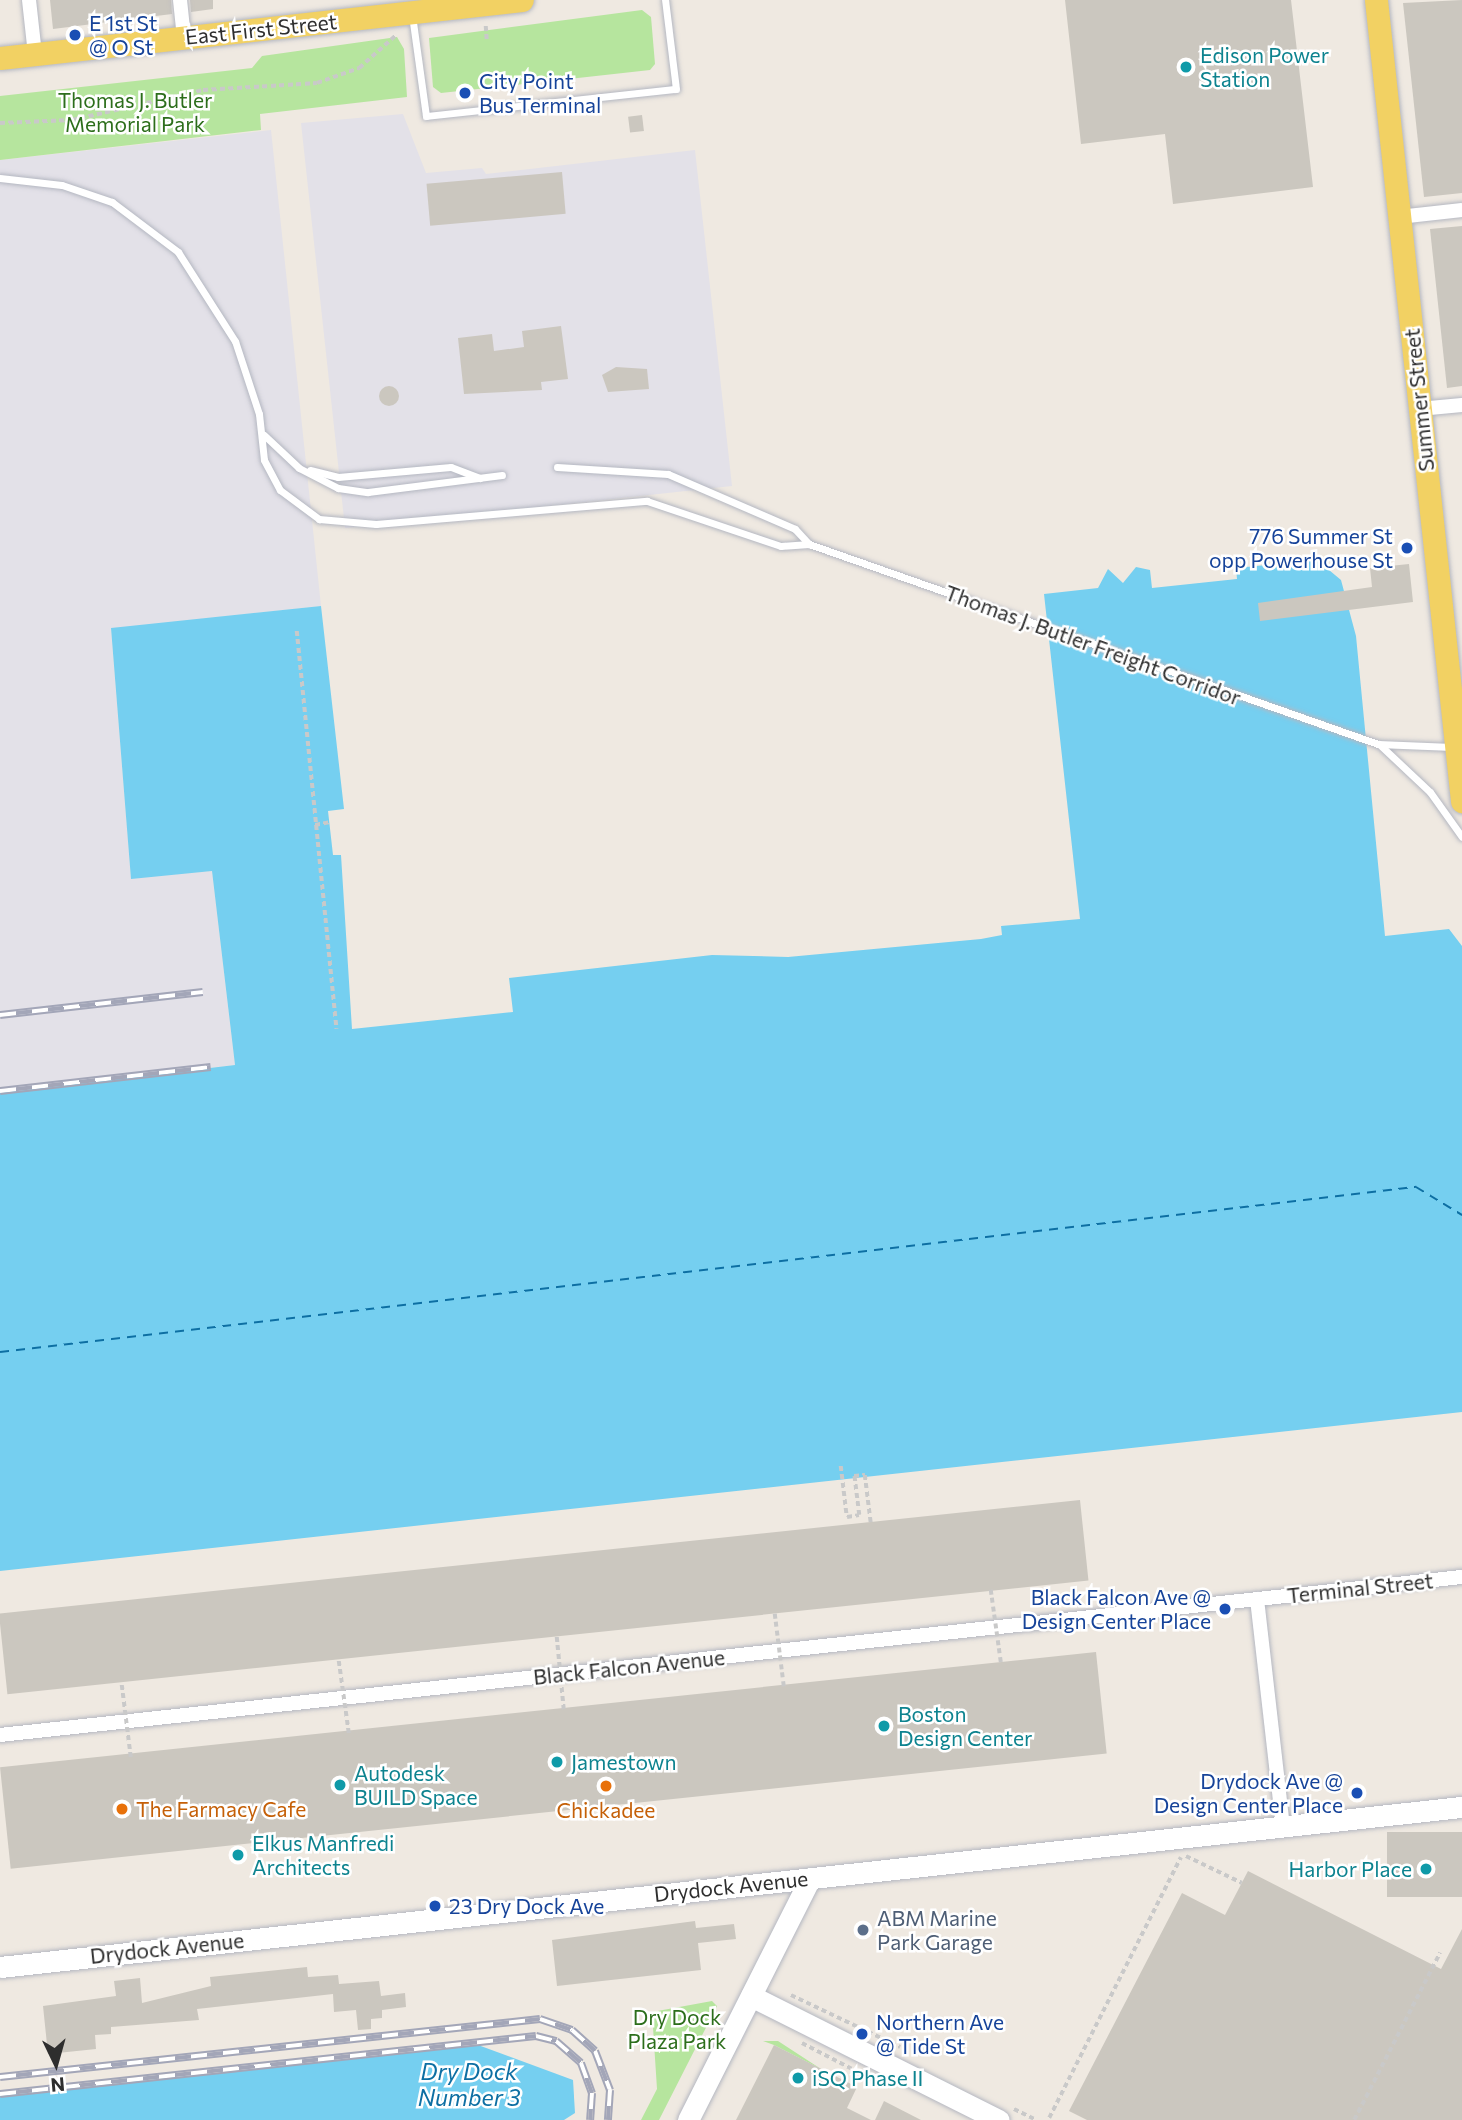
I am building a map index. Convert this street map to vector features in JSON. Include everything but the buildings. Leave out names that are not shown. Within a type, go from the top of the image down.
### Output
[{"type":"main road","name":"East First Street","points":[[0,58],[522,0]]},
{"type":"main road","name":"Summer Street","points":[[1376,0],[1462,801]]},
{"type":"street","points":[[29,0],[35,54]]},
{"type":"street","points":[[180,0],[184,38]]},
{"type":"street","points":[[1399,217],[1462,210]]},
{"type":"street","points":[[1419,409],[1462,405]]},
{"type":"street","name":"Terminal Street","points":[[1257,1599],[1462,1577]]},
{"type":"street","points":[[1257,1599],[1283,1826]]},
{"type":"street","name":"Black Falcon Avenue","points":[[0,1735],[1257,1599]]},
{"type":"street","name":"Drydock Avenue","points":[[0,1966],[1462,1807]]},
{"type":"street","points":[[688,2120],[810,1878]]},
{"type":"street","points":[[751,1996],[999,2120]]},
{"type":"lane","points":[[411,12],[426,116],[676,89],[666,0]]},
{"type":"lane","name":"Thomas J. Butler Freight Corridor","points":[[0,178],[62,185],[112,202],[178,252],[212,296],[235,341],[264,435],[264,460],[280,490],[319,519],[376,524],[647,501],[781,546],[809,544],[1378,744],[1457,747]]},
{"type":"lane","name":"Thomas J. Butler Freight Corridor","points":[[264,435],[299,468],[338,488],[368,492],[502,475]]},
{"type":"lane","name":"Thomas J. Butler Freight Corridor","points":[[299,468],[338,477],[451,467],[481,478]]},
{"type":"lane","name":"Thomas J. Butler Freight Corridor","points":[[557,467],[668,474],[795,529],[809,544]]},
{"type":"lane","name":"Thomas J. Butler Freight Corridor","points":[[1378,744],[1435,798],[1462,837]]},
{"type":"path","points":[[486,26],[487,40]]},
{"type":"path","points":[[0,123],[72,120],[213,89],[317,83],[359,68],[395,36]]},
{"type":"path","points":[[297,631],[337,1029]]},
{"type":"path","points":[[315,825],[330,822]]},
{"type":"path","points":[[841,1466],[846,1517],[859,1516],[854,1476],[865,1475],[871,1523]]},
{"type":"path","points":[[991,1590],[1001,1662]]},
{"type":"path","points":[[775,1614],[784,1686]]},
{"type":"path","points":[[557,1637],[564,1710]]},
{"type":"path","points":[[340,1661],[349,1733]]},
{"type":"path","points":[[121,1685],[131,1757]]},
{"type":"path","points":[[1049,2118],[1182,1854],[1242,1883]]},
{"type":"path","points":[[1354,2120],[1440,1952]]},
{"type":"shaded area","points":[[403,114],[426,173],[482,168],[486,174],[695,150],[732,486],[345,528],[301,123]]},
{"type":"shaded area","points":[[271,130],[321,606],[111,629],[131,878],[212,871],[235,1065],[0,1093],[0,160]]},
{"type":"green space","points":[[642,10],[651,17],[655,64],[650,70],[441,93],[433,87],[429,38]]},
{"type":"green space","name":"Thomas J. Butler Memorial Park","points":[[397,37],[404,49],[407,97],[260,114],[261,130],[0,160],[0,96],[252,68],[262,56]]},
{"type":"green space","name":"Dry Dock Plaza Park","points":[[712,2001],[717,2006],[659,2120],[641,2120],[657,2089],[652,2012]]},
{"type":"green space","points":[[763,2041],[778,2041],[821,2069],[774,2045]]},
{"type":"water","points":[[1317,560],[1341,580],[1356,636],[1385,936],[1449,929],[1462,946],[1462,1412],[0,1571],[0,1093],[235,1065],[212,871],[131,879],[111,628],[321,606],[344,809],[328,811],[333,855],[341,855],[352,1029],[513,1012],[509,978],[712,955],[788,957],[981,939],[1002,935],[1001,926],[1080,919],[1044,594],[1098,588],[1108,569],[1123,583],[1136,567],[1150,570],[1152,588],[1237,579],[1236,568]]},
{"type":"water","name":"Dry Dock Number 3","points":[[478,2045],[573,2080],[575,2113],[564,2120],[0,2120],[0,2096]]},
{"type":"ferry route","points":[[0,1352],[1416,1187],[1462,1215]]},
{"type":"railway","points":[[0,1015],[203,992]]},
{"type":"railway","points":[[0,1091],[211,1067]]},
{"type":"railway","points":[[0,2077],[540,2019],[572,2030],[595,2051],[610,2090],[608,2120]]},
{"type":"railway","points":[[0,2094],[536,2036],[556,2041],[581,2063],[592,2093],[590,2120]]},
{"type":"place","name":"E 1st St @ O St","points":[[75,35]]},
{"type":"place","name":"Edison Power Station","points":[[1186,67]]},
{"type":"place","name":"City Point Bus Terminal","points":[[465,93]]},
{"type":"place","name":"776 Summer St opp Powerhouse St","points":[[1407,548]]},
{"type":"place","name":"Black Falcon Ave @ Design Center Place","points":[[1225,1609]]},
{"type":"place","name":"Boston Design Center","points":[[884,1726]]},
{"type":"place","name":"Jamestown","points":[[557,1762]]},
{"type":"place","name":"Autodesk BUILD Space","points":[[340,1785]]},
{"type":"place","name":"Chickadee","points":[[606,1786]]},
{"type":"place","name":"Drydock Ave @ Design Center Place","points":[[1357,1793]]},
{"type":"place","name":"The Farmacy Cafe","points":[[122,1809]]},
{"type":"place","name":"Elkus Manfredi Architects","points":[[238,1855]]},
{"type":"place","name":"Harbor Place","points":[[1426,1869]]},
{"type":"place","name":"23 Dry Dock Ave","points":[[435,1906]]},
{"type":"place","name":"ABM Marine Park Garage","points":[[863,1930]]},
{"type":"place","name":"Northern Ave @ Tide St","points":[[862,2034]]},
{"type":"place","name":"iSQ Phase II","points":[[798,2078]]}]
